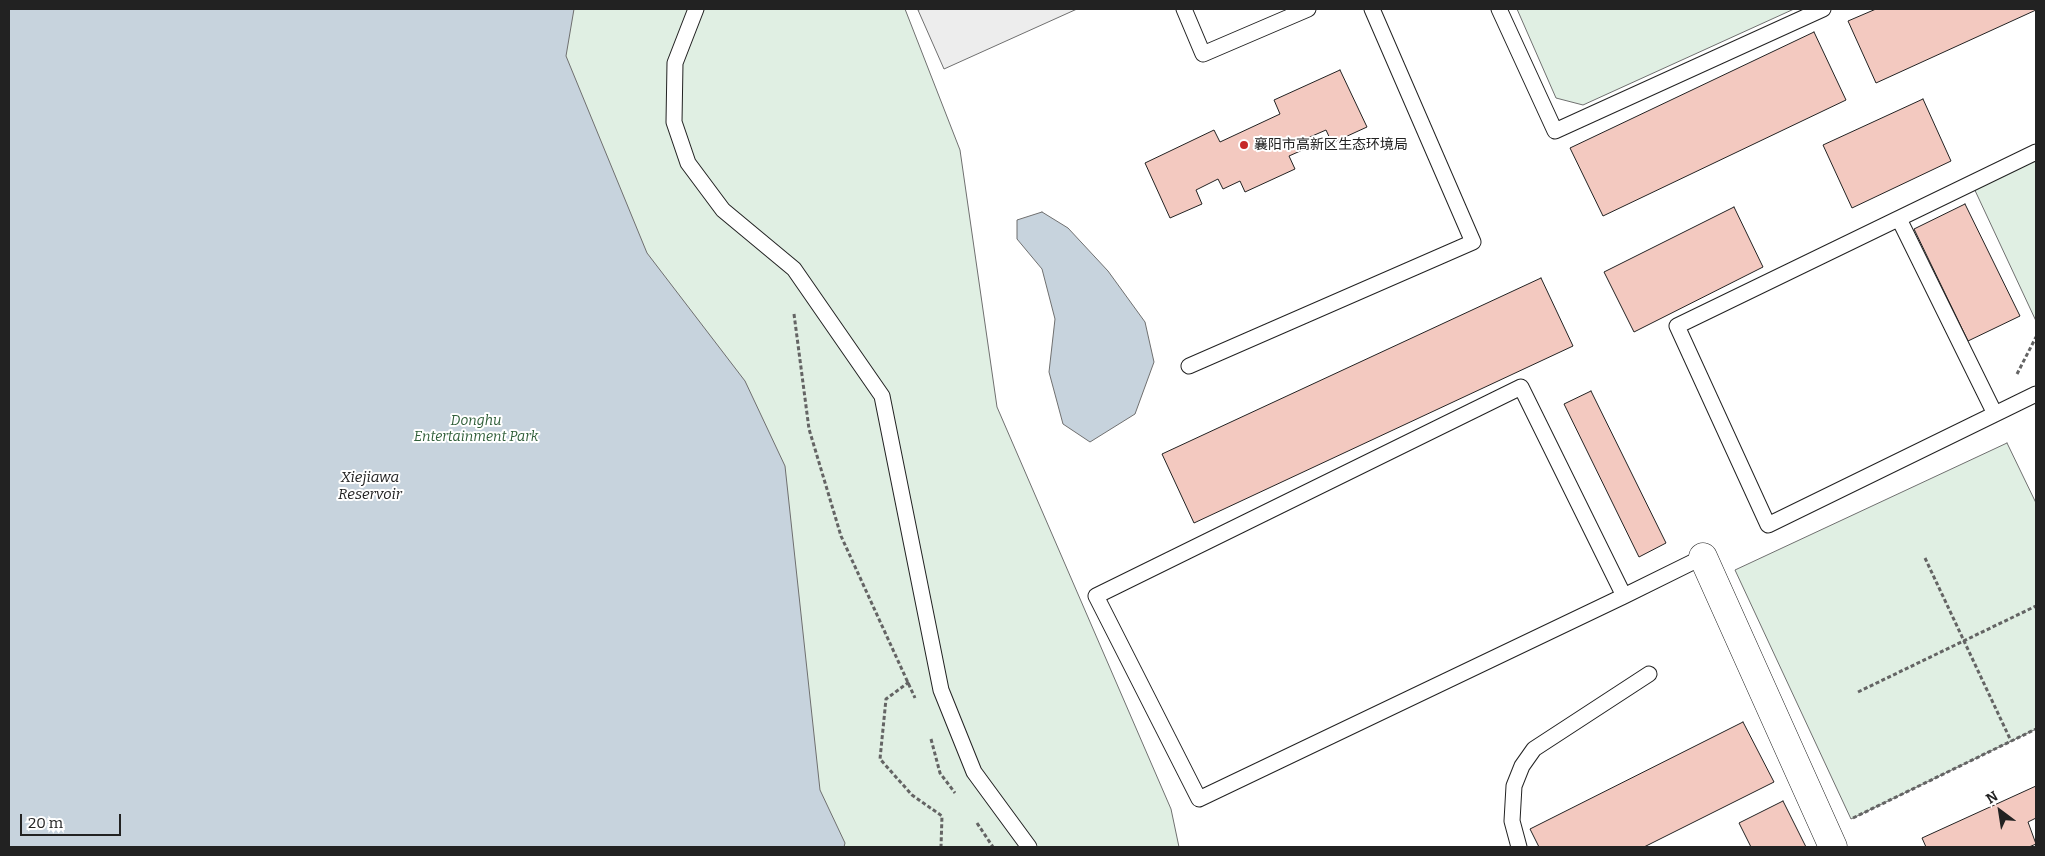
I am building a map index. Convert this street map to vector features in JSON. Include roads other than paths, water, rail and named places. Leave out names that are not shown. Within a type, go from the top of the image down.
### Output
[{"type":"street","points":[[1702,557],[1829,839]]},
{"type":"lane","points":[[696,9],[675,63],[674,122],[688,162],[722,210],[794,269],[882,396],[941,690],[974,772],[1029,847]]},
{"type":"lane","points":[[1184,9],[1203,54],[1308,9]]},
{"type":"lane","points":[[1189,366],[1473,242],[1372,9]]},
{"type":"lane","points":[[1499,9],[1555,132],[1823,9]]},
{"type":"lane","points":[[2036,152],[1677,326],[1768,525],[2036,394]]},
{"type":"lane","points":[[1899,219],[1995,414]]},
{"type":"lane","points":[[1624,596],[1521,387],[1096,596],[1199,799],[1624,596],[1702,557]]},
{"type":"lane","points":[[1519,847],[1512,821],[1514,786],[1522,766],[1534,749],[1649,674]]},
{"type":"water","name":"Xiejiawa Reservoir","points":[[9,9],[574,9],[566,56],[647,253],[745,381],[785,466],[820,790],[845,843],[844,847],[9,847]]},
{"type":"water","points":[[1042,212],[1068,228],[1108,271],[1145,322],[1154,362],[1135,414],[1090,442],[1063,424],[1049,372],[1055,319],[1042,269],[1017,239],[1017,220]]},
{"type":"place","name":"襄阳市高新区生态环境局","points":[[1244,145]]},
{"type":"park label","name":"Donghu Entertainment Park","points":[[476,430]]}]
